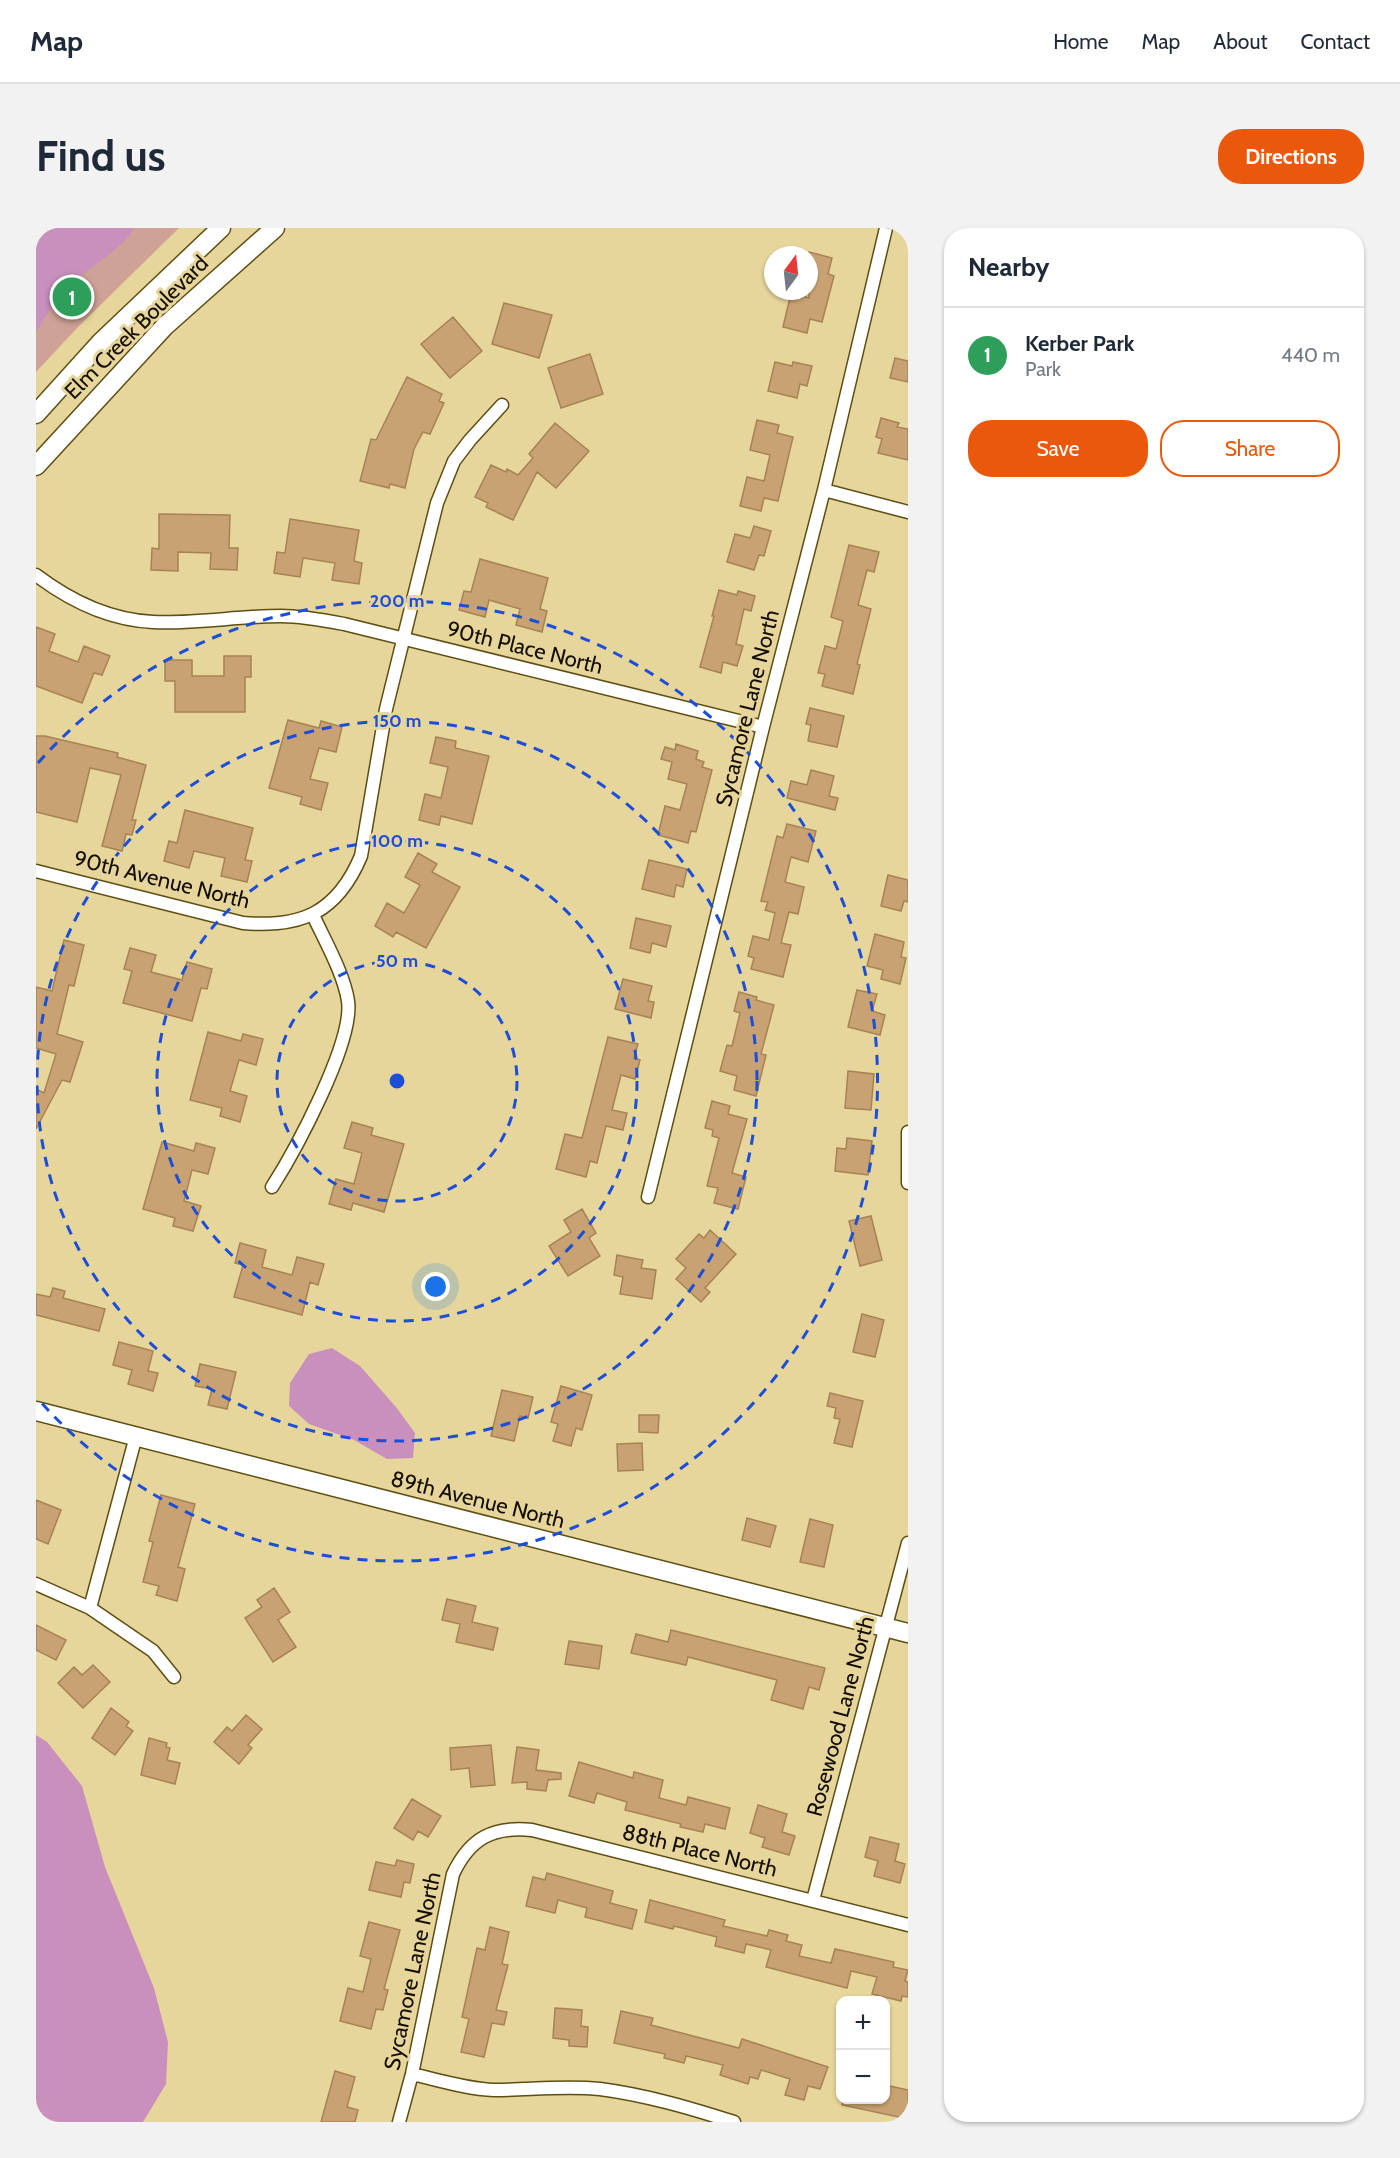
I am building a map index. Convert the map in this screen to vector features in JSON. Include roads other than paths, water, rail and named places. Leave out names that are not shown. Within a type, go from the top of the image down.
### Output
[{"type":"street","name":"Elm Creek Boulevard","points":[[36,414],[101,342],[221,228]]},
{"type":"street","name":"Elm Creek Boulevard","points":[[36,466],[165,326],[275,228]]},
{"type":"street","name":"Sycamore Lane North","points":[[648,1197],[763,727],[824,490],[885,228]]},
{"type":"street","points":[[272,1187],[291,1158],[339,1052],[347,1027],[346,994],[314,915],[343,887],[354,873],[361,856],[386,709],[430,527],[445,480],[454,461],[501,405]]},
{"type":"street","points":[[824,490],[908,512]]},
{"type":"street","name":"90th Place North","points":[[36,575],[58,592],[78,602],[118,616],[151,622],[281,616],[307,618],[403,639],[763,727]]},
{"type":"street","name":"90th Avenue North","points":[[36,871],[243,923],[279,924],[314,915]]},
{"type":"street","points":[[908,1132],[908,1183]]},
{"type":"street","name":"89th Avenue North","points":[[36,1411],[908,1633]]},
{"type":"street","points":[[90,1608],[136,1436]]},
{"type":"street","name":"Rosewood Lane North","points":[[813,1900],[908,1544]]},
{"type":"street","points":[[36,1584],[90,1608],[153,1651],[174,1677]]},
{"type":"street","name":"88th Place North","points":[[482,1838],[497,1830],[513,1828],[532,1830],[908,1925]]},
{"type":"street","name":"Sycamore Lane North","points":[[399,2122],[412,2074],[453,1874],[459,1860],[482,1838]]},
{"type":"street","points":[[412,2074],[491,2090],[556,2086],[599,2089],[644,2096],[732,2122]]},
{"type":"place","name":"Kerber Park","points":[[72,297]]}]
